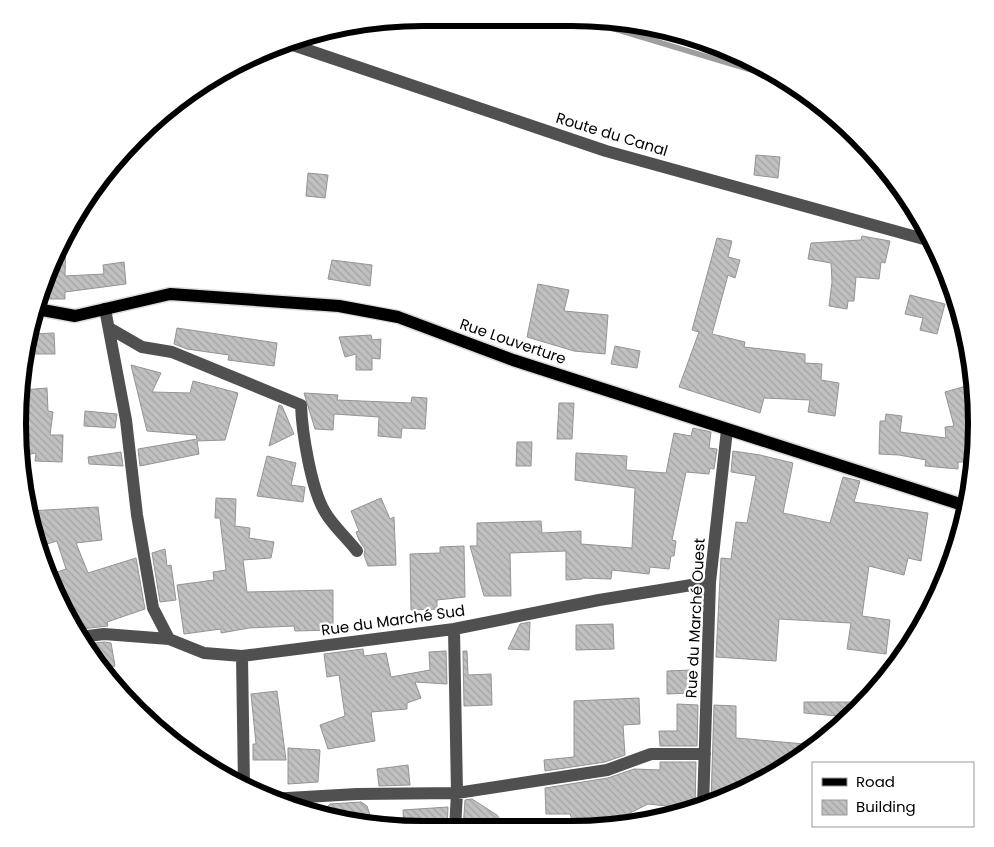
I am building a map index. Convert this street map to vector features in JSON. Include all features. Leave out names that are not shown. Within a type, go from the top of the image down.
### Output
[{"type":"main road","name":"Rue Louverture","points":[[43,310],[75,316],[170,294],[339,306],[398,317],[513,360],[618,392],[727,430],[959,504]]},
{"type":"street","name":"Route du Canal","points":[[297,47],[606,151],[922,238]]},
{"type":"street","points":[[105,309],[126,420],[136,515],[153,608],[169,639]]},
{"type":"street","points":[[109,328],[142,347],[172,352],[300,405],[302,433],[319,498],[325,512],[357,551]]},
{"type":"street","name":"Rue du Marché Ouest","points":[[702,798],[710,582],[727,430]]},
{"type":"street","name":"Rue du Marché Sud","points":[[88,636],[104,634],[169,639],[204,653],[242,656],[454,629],[599,600],[710,582]]},
{"type":"street","points":[[454,629],[457,793],[455,821]]},
{"type":"street","points":[[242,656],[244,778]]},
{"type":"street","points":[[290,798],[357,794],[457,793],[607,770],[651,754],[705,754]]},
{"type":"building","points":[[756,155],[780,157],[778,178],[754,175]]},
{"type":"building","points":[[308,173],[328,175],[325,198],[306,196]]},
{"type":"building","points":[[862,236],[890,241],[885,263],[881,262],[879,279],[856,277],[854,301],[848,301],[847,309],[829,306],[832,282],[831,263],[808,259],[811,243],[861,240]]},
{"type":"building","points":[[717,238],[732,241],[728,257],[740,260],[735,278],[728,275],[712,334],[745,342],[744,347],[805,354],[805,363],[822,364],[821,380],[839,383],[835,416],[808,412],[810,400],[764,398],[760,413],[679,387],[699,332],[692,330]]},
{"type":"building","points":[[66,251],[65,276],[104,274],[103,265],[124,262],[126,284],[65,292],[65,299],[46,299]]},
{"type":"building","points":[[332,260],[372,265],[370,286],[328,279]]},
{"type":"building","points":[[538,284],[569,290],[564,311],[608,315],[605,354],[574,351],[527,337]]},
{"type":"building","points":[[910,295],[945,304],[937,334],[920,330],[923,318],[905,314]]},
{"type":"building","points":[[177,328],[277,343],[274,366],[228,360],[229,355],[187,349],[174,344]]},
{"type":"building","points":[[54,333],[55,354],[33,354],[37,334]]},
{"type":"building","points":[[371,335],[372,340],[381,339],[380,359],[372,358],[372,370],[356,370],[356,354],[345,357],[339,337]]},
{"type":"building","points":[[615,346],[640,351],[637,368],[611,364]]},
{"type":"building","points":[[131,365],[161,373],[152,392],[190,393],[193,381],[238,393],[225,440],[197,441],[199,454],[140,466],[138,449],[197,439],[196,435],[147,431]]},
{"type":"building","points":[[966,386],[968,424],[966,462],[958,462],[958,469],[925,466],[926,460],[899,455],[879,454],[880,421],[885,421],[886,414],[902,416],[900,432],[946,438],[945,427],[954,426],[945,392]]},
{"type":"building","points":[[47,388],[48,411],[53,412],[50,435],[63,435],[62,462],[35,461],[36,453],[28,455],[26,424],[28,390]]},
{"type":"building","points":[[304,393],[338,395],[337,400],[411,403],[412,397],[427,398],[425,429],[402,428],[401,438],[378,436],[379,417],[334,414],[333,430],[315,429]]},
{"type":"building","points":[[559,403],[574,403],[572,439],[557,439]]},
{"type":"building","points":[[279,405],[282,406],[294,434],[269,446]]},
{"type":"building","points":[[85,411],[117,414],[115,428],[84,426]]},
{"type":"building","points":[[693,428],[711,432],[709,448],[717,449],[714,469],[710,468],[709,474],[686,472],[672,540],[676,541],[674,556],[671,556],[669,569],[650,567],[649,574],[612,570],[611,579],[582,578],[566,580],[566,551],[510,553],[511,596],[484,596],[470,546],[477,546],[477,523],[541,521],[542,533],[581,531],[581,544],[632,548],[635,488],[575,480],[576,453],[627,456],[626,470],[666,473],[674,433],[691,436]]},
{"type":"building","points":[[517,442],[532,442],[531,466],[516,466]]},
{"type":"building","points":[[733,451],[793,463],[783,513],[830,523],[843,477],[860,481],[854,502],[928,513],[921,561],[908,558],[904,575],[869,566],[862,616],[890,620],[886,654],[847,649],[851,623],[779,619],[776,661],[716,657],[721,558],[731,559],[736,522],[747,523],[756,476],[731,472]]},
{"type":"building","points":[[121,452],[123,466],[89,464],[88,457]]},
{"type":"building","points":[[267,456],[296,463],[291,485],[305,487],[303,502],[257,496]]},
{"type":"building","points":[[216,498],[236,499],[235,526],[250,528],[249,538],[274,542],[271,558],[243,560],[247,592],[333,590],[333,630],[295,631],[294,626],[249,628],[221,633],[221,629],[184,634],[177,585],[214,580],[213,572],[226,570],[220,518],[215,518]]},
{"type":"building","points":[[381,498],[390,519],[394,517],[396,565],[368,566],[364,555],[365,549],[356,532],[359,531],[351,511]]},
{"type":"building","points":[[98,507],[102,540],[76,543],[88,573],[136,558],[145,609],[107,622],[108,626],[83,629],[69,597],[67,598],[55,573],[66,569],[57,541],[45,545],[36,511]]},
{"type":"building","points":[[464,546],[465,597],[437,600],[437,609],[411,610],[410,554],[440,553],[440,547]]},
{"type":"building","points":[[165,549],[167,566],[171,565],[176,600],[160,602],[152,553]]},
{"type":"building","points":[[530,622],[529,650],[508,649],[520,624]]},
{"type":"building","points":[[613,624],[614,649],[576,650],[576,625]]},
{"type":"building","points":[[93,643],[111,643],[115,666],[110,667]]},
{"type":"building","points":[[363,649],[364,656],[386,653],[391,677],[430,670],[429,652],[446,651],[447,684],[415,682],[421,698],[407,703],[407,709],[371,712],[375,741],[328,749],[320,725],[345,716],[339,675],[327,677],[324,654]]},
{"type":"building","points":[[463,651],[467,651],[468,675],[491,674],[492,705],[464,706]]},
{"type":"building","points":[[691,670],[691,693],[667,694],[667,671]]},
{"type":"building","points":[[277,691],[286,760],[253,760],[253,744],[256,744],[251,694]]},
{"type":"building","points":[[639,698],[640,724],[623,725],[625,755],[605,762],[545,771],[544,760],[574,757],[574,701]]},
{"type":"building","points":[[804,702],[853,702],[838,716],[804,713]]},
{"type":"building","points":[[677,704],[698,705],[697,746],[660,746],[659,731],[677,731]]},
{"type":"building","points":[[714,705],[736,706],[736,738],[805,744],[769,768],[711,795]]},
{"type":"building","points":[[288,748],[320,750],[318,782],[288,784]]},
{"type":"building","points":[[660,762],[696,762],[695,801],[674,807],[648,804],[627,816],[596,820],[573,821],[570,814],[546,814],[545,788],[608,778],[634,769],[660,770]]},
{"type":"building","points":[[408,765],[410,785],[379,786],[377,769]]},
{"type":"building","points":[[472,799],[497,815],[501,821],[464,821],[465,800]]},
{"type":"building","points":[[361,802],[367,806],[371,817],[326,808],[330,804]]},
{"type":"building","points":[[448,807],[447,821],[404,820],[403,810]]},
{"type":"waterway","points":[[616,29],[753,70]]}]
